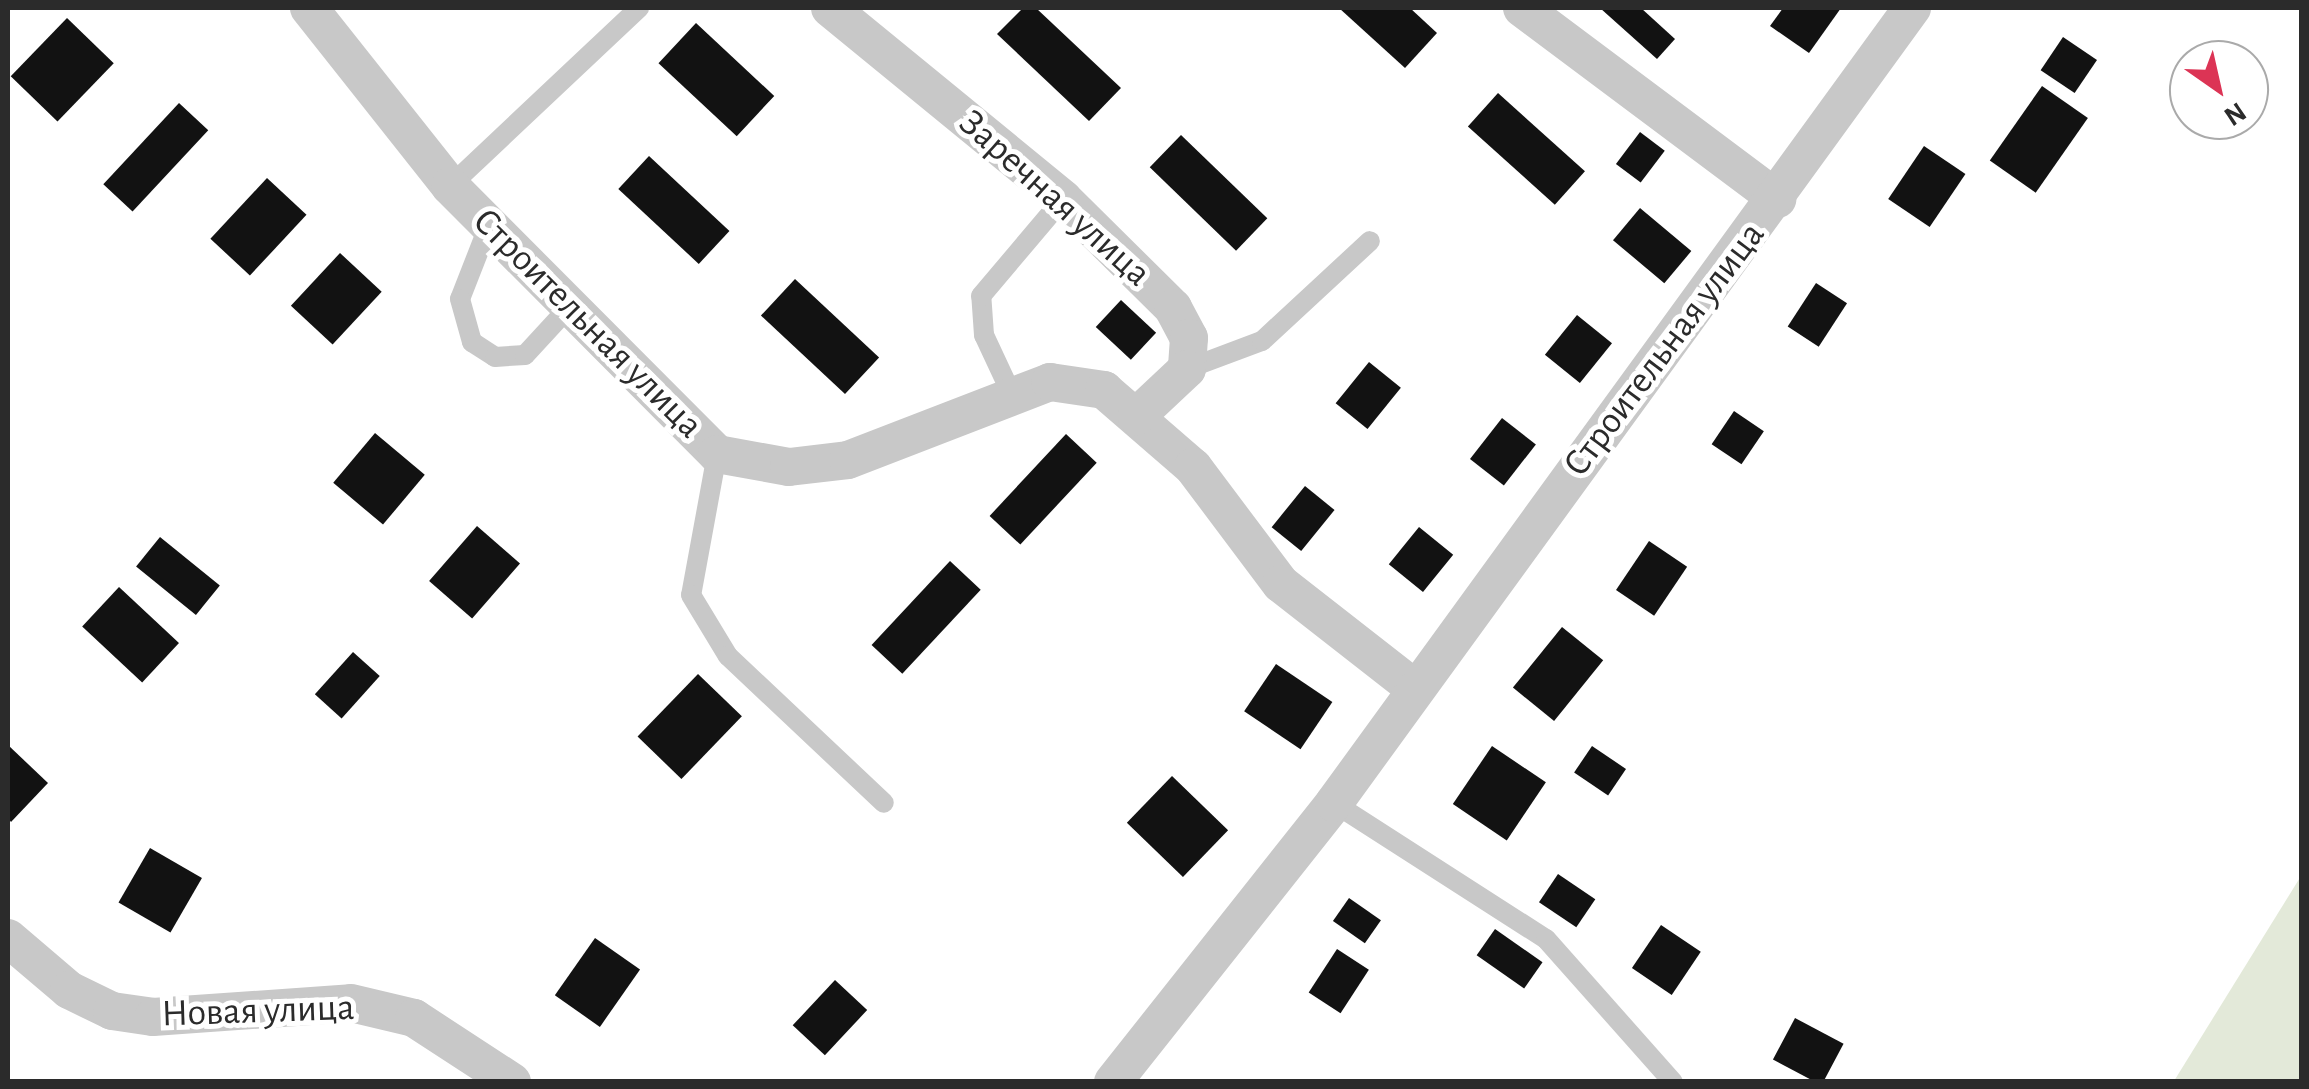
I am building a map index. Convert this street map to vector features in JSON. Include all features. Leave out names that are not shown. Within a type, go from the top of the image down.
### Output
[{"type":"street","name":"Строительная улица","points":[[309,8],[450,186],[717,454],[790,468],[848,460],[1050,382],[1104,390],[1193,466],[1281,584],[1414,688]]},
{"type":"street","name":"Заречная улица","points":[[830,8],[1062,198],[1174,308],[1188,338],[1187,369]]},
{"type":"street","points":[[1522,8],[1777,200]]},
{"type":"street","name":"Строительная улица","points":[[1113,1082],[1334,803],[1414,688],[1777,200],[1912,8]]},
{"type":"street","points":[[1137,416],[1187,369]]},
{"type":"street","name":"Новая улица","points":[[8,938],[70,990],[112,1011],[154,1017],[351,1003],[414,1018],[512,1082]]},
{"type":"lane","points":[[450,186],[639,8]]},
{"type":"lane","points":[[1012,394],[984,334],[981,296],[1062,198]]},
{"type":"lane","points":[[489,224],[460,299],[472,342],[495,357],[524,356],[570,306]]},
{"type":"lane","points":[[1187,369],[1262,342],[1370,241]]},
{"type":"lane","points":[[717,454],[691,595],[728,656],[884,803]]},
{"type":"lane","points":[[1334,803],[1546,939],[1672,1082]]},
{"type":"green space","points":[[2301,876],[2301,1081],[2174,1081]]},
{"type":"building","points":[[1023,8],[1036,8],[1121,88],[1089,121],[997,34]]},
{"type":"building","points":[[1339,8],[1410,8],[1437,33],[1405,68]]},
{"type":"building","points":[[1600,8],[1641,8],[1675,39],[1657,59]]},
{"type":"building","points":[[1783,8],[1841,8],[1809,53],[1770,26]]},
{"type":"building","points":[[67,18],[114,63],[57,121],[11,76]]},
{"type":"building","points":[[696,23],[774,96],[737,136],[658,63]]},
{"type":"building","points":[[2063,37],[2097,60],[2075,93],[2041,70]]},
{"type":"building","points":[[2042,86],[2088,118],[2036,193],[1990,161]]},
{"type":"building","points":[[1498,93],[1585,171],[1555,205],[1468,126]]},
{"type":"building","points":[[179,103],[208,130],[133,211],[103,184]]},
{"type":"building","points":[[1640,132],[1665,151],[1641,183],[1616,164]]},
{"type":"building","points":[[1181,135],[1267,218],[1236,251],[1150,167]]},
{"type":"building","points":[[1924,146],[1965,174],[1930,227],[1888,199]]},
{"type":"building","points":[[649,156],[729,231],[699,264],[618,189]]},
{"type":"building","points":[[267,178],[306,215],[250,276],[210,239]]},
{"type":"building","points":[[1640,208],[1691,251],[1664,283],[1613,240]]},
{"type":"building","points":[[340,253],[382,292],[333,345],[291,306]]},
{"type":"building","points":[[795,279],[879,357],[845,394],[761,316]]},
{"type":"building","points":[[1816,283],[1847,303],[1819,347],[1788,327]]},
{"type":"building","points":[[1121,300],[1156,333],[1131,360],[1096,327]]},
{"type":"building","points":[[1577,315],[1612,343],[1580,383],[1545,355]]},
{"type":"building","points":[[1369,362],[1401,388],[1368,429],[1336,403]]},
{"type":"building","points":[[1734,411],[1764,431],[1741,464],[1712,444]]},
{"type":"building","points":[[1502,418],[1536,444],[1504,485],[1470,459]]},
{"type":"building","points":[[375,433],[425,475],[383,525],[333,483]]},
{"type":"building","points":[[1066,434],[1097,463],[1020,545],[990,516]]},
{"type":"building","points":[[1305,486],[1335,510],[1301,551],[1272,527]]},
{"type":"building","points":[[477,526],[520,563],[472,618],[429,581]]},
{"type":"building","points":[[1419,527],[1453,555],[1423,592],[1389,564]]},
{"type":"building","points":[[160,537],[220,585],[196,615],[136,567]]},
{"type":"building","points":[[1649,541],[1687,567],[1654,616],[1616,590]]},
{"type":"building","points":[[950,561],[981,590],[902,674],[872,645]]},
{"type":"building","points":[[119,587],[179,643],[142,682],[82,626]]},
{"type":"building","points":[[1562,627],[1603,660],[1554,721],[1513,688]]},
{"type":"building","points":[[353,652],[380,676],[342,718],[315,694]]},
{"type":"building","points":[[1276,664],[1332,702],[1301,749],[1244,711]]},
{"type":"building","points":[[698,674],[742,716],[681,779],[638,737]]},
{"type":"building","points":[[8,745],[48,783],[11,822],[8,818]]},
{"type":"building","points":[[1492,746],[1546,782],[1507,840],[1453,804]]},
{"type":"building","points":[[1592,746],[1626,769],[1608,795],[1574,773]]},
{"type":"building","points":[[1172,776],[1228,830],[1183,877],[1127,823]]},
{"type":"building","points":[[150,848],[202,878],[170,933],[118,903]]},
{"type":"building","points":[[1558,874],[1595,899],[1576,927],[1539,902]]},
{"type":"building","points":[[1349,898],[1381,920],[1365,943],[1333,921]]},
{"type":"building","points":[[1661,925],[1701,952],[1672,995],[1632,968]]},
{"type":"building","points":[[1495,929],[1543,962],[1524,988],[1477,955]]},
{"type":"building","points":[[595,938],[640,970],[600,1027],[555,995]]},
{"type":"building","points":[[1337,949],[1369,970],[1341,1013],[1309,993]]},
{"type":"building","points":[[835,980],[867,1010],[825,1055],[793,1025]]},
{"type":"building","points":[[1795,1018],[1844,1044],[1823,1082],[1815,1082],[1773,1059]]}]
